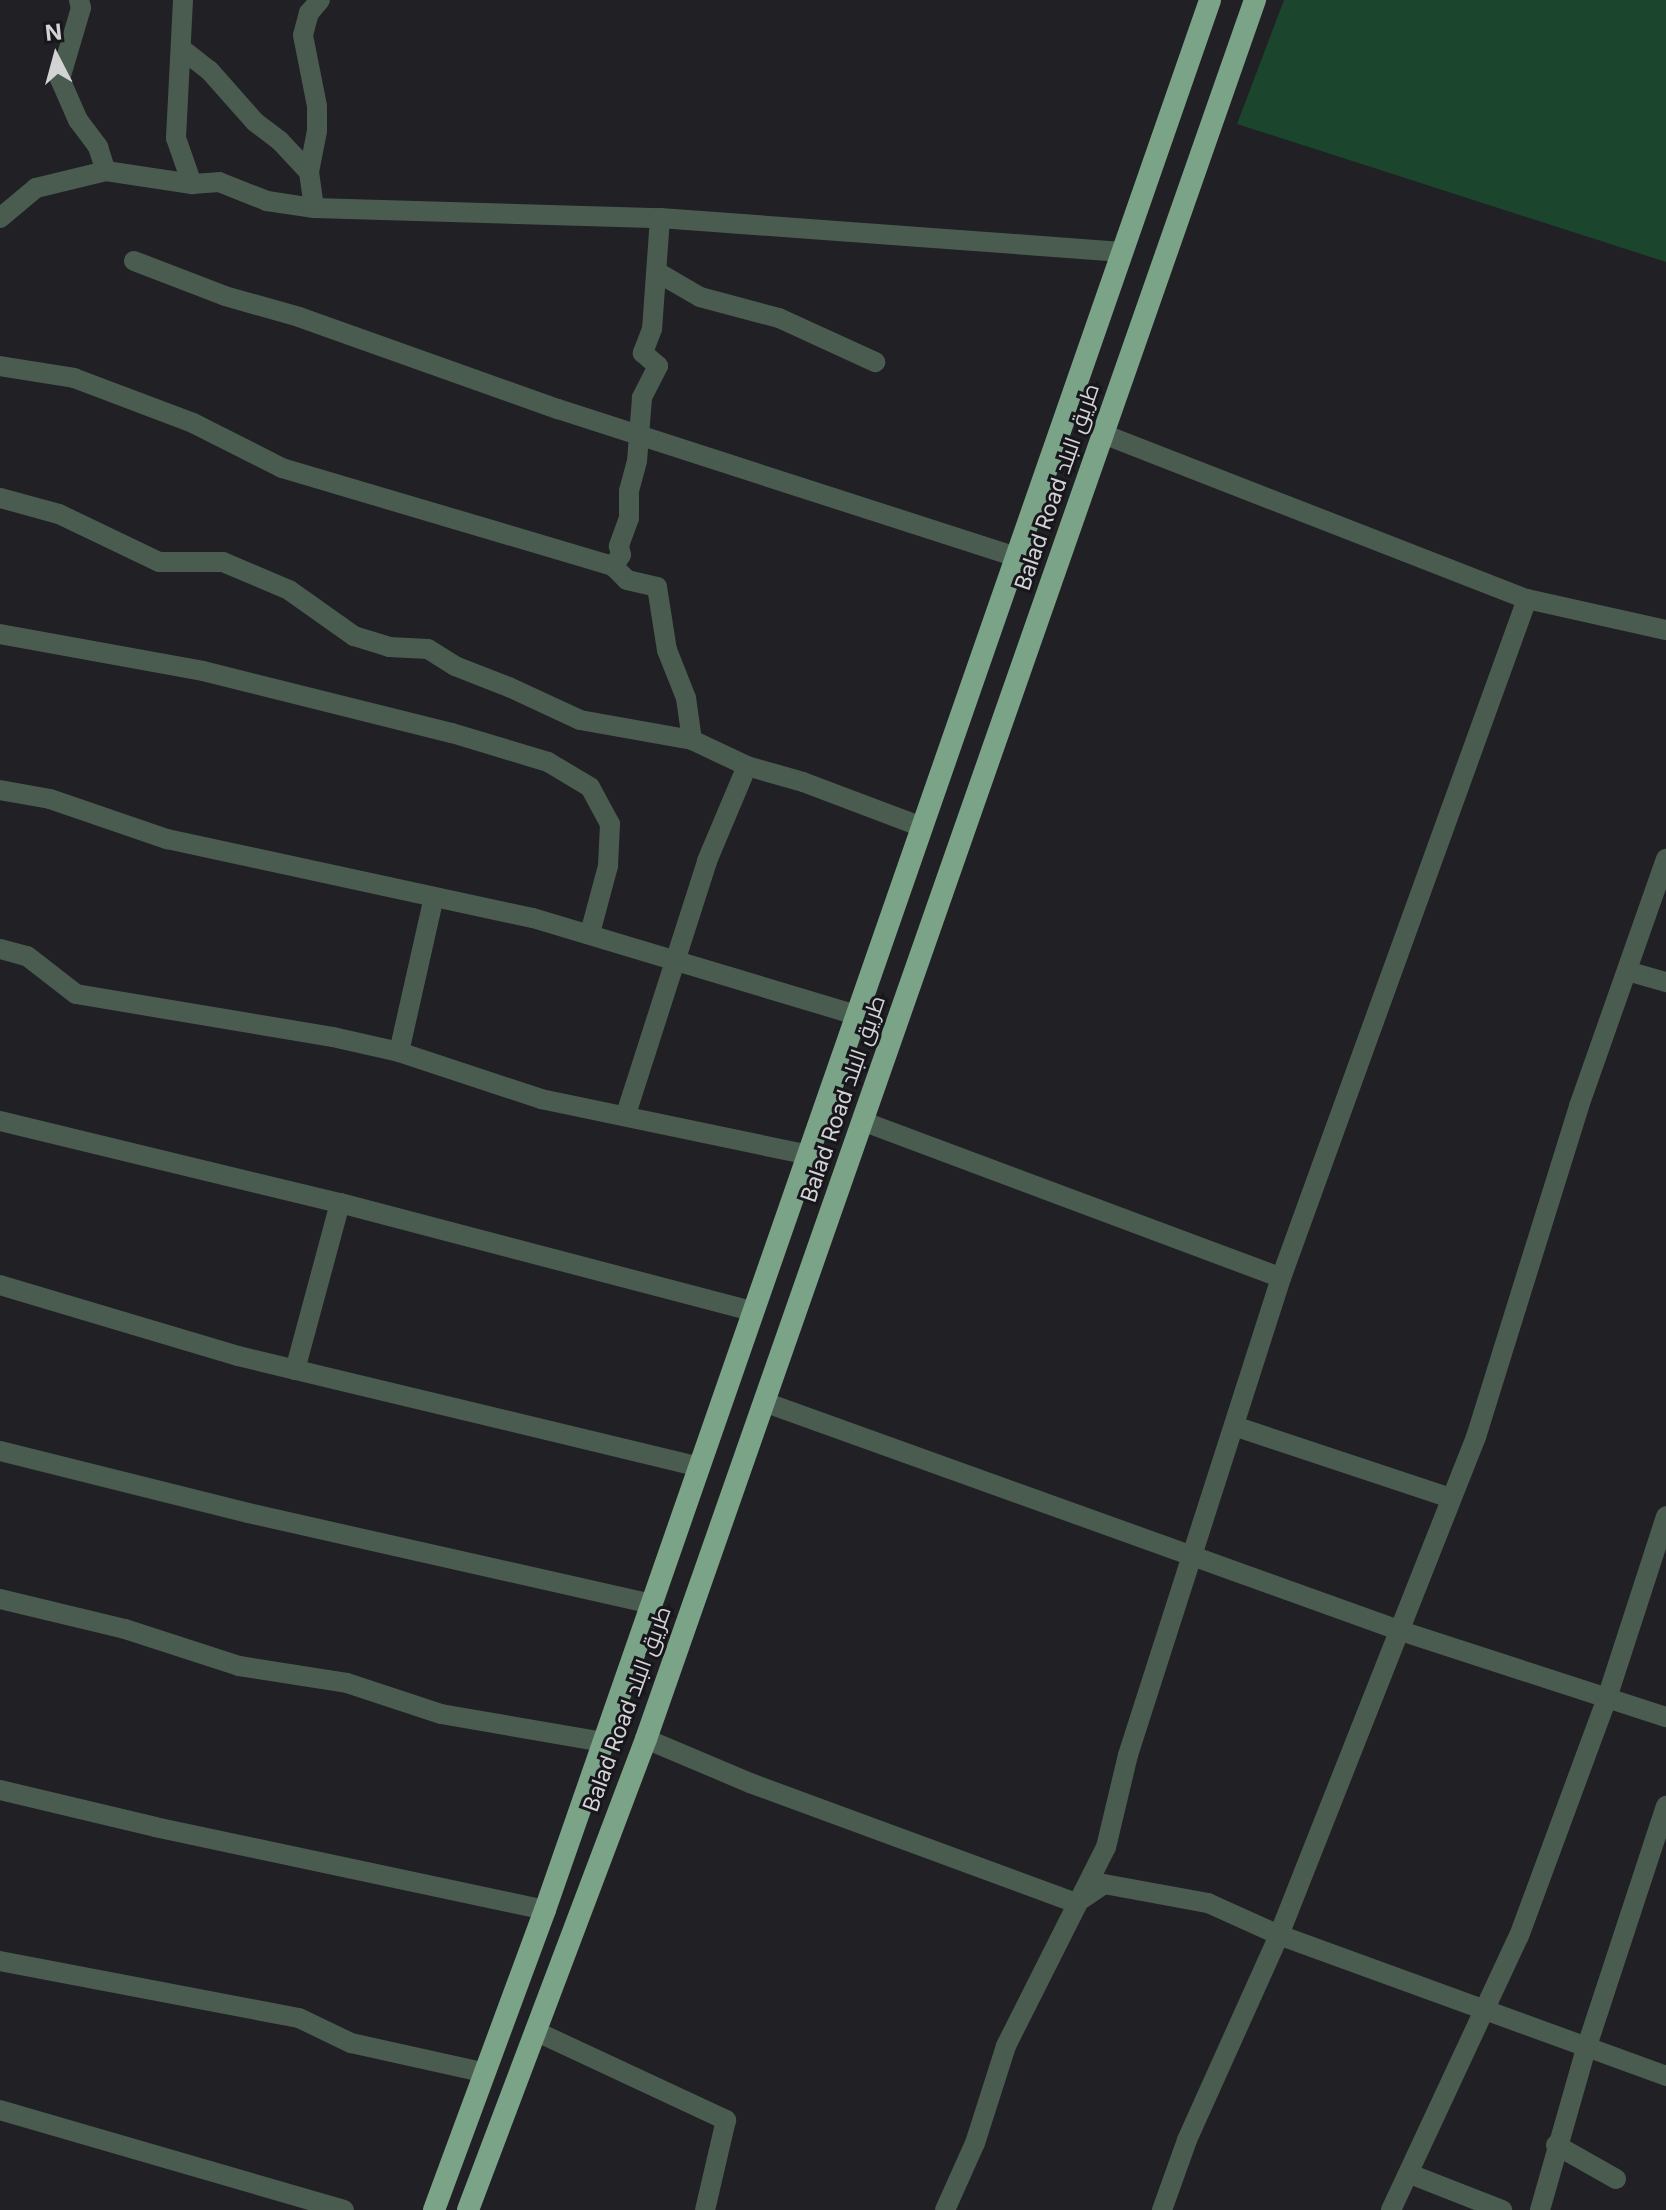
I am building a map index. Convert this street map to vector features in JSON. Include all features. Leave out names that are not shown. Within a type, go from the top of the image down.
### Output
[{"type":"highway","name":"Balad Road طريق البلد","points":[[434,2210],[482,2072],[545,1910],[1210,0]]},
{"type":"highway","name":"Balad Road طريق البلد","points":[[468,2210],[646,1739],[1255,0]]},
{"type":"street","points":[[79,0],[81,8],[60,79],[78,120],[98,147],[106,171]]},
{"type":"street","points":[[183,0],[183,50],[176,138],[192,184]]},
{"type":"street","points":[[314,208],[309,172],[317,131],[317,106],[303,35],[309,13],[320,0]]},
{"type":"street","points":[[183,50],[209,70],[255,122],[309,172]]},
{"type":"street","points":[[0,218],[36,188],[106,171],[192,184],[219,182],[267,201],[314,208],[660,218],[1122,252]]},
{"type":"street","points":[[613,566],[621,555],[619,546],[629,518],[629,491],[637,461],[642,398],[658,366],[643,353],[652,329],[660,218]]},
{"type":"street","points":[[134,261],[225,296],[299,317],[558,409],[1016,557]]},
{"type":"street","points":[[657,272],[700,297],[779,318],[875,362]]},
{"type":"street","points":[[0,366],[74,378],[193,423],[282,468],[613,566],[627,580],[657,587],[667,650],[686,698],[692,740]]},
{"type":"street","points":[[1103,434],[1527,599],[1666,630]]},
{"type":"street","points":[[0,498],[59,514],[159,562],[223,562],[289,590],[354,636],[389,647],[428,649],[455,666],[580,720],[692,740],[747,766],[803,782],[922,827]]},
{"type":"street","points":[[945,2210],[975,2143],[1006,2046],[1106,1847],[1128,1755],[1281,1278],[1527,599]]},
{"type":"street","points":[[0,634],[203,671],[452,733],[548,762],[590,787],[610,824],[608,866],[590,933]]},
{"type":"street","points":[[626,1114],[707,861],[747,766]]},
{"type":"street","points":[[0,790],[50,799],[167,839],[305,866],[590,933],[856,1015]]},
{"type":"street","points":[[1162,2210],[1187,2140],[1279,1935],[1401,1631],[1499,1371],[1579,1106],[1666,859]]},
{"type":"street","points":[[399,1052],[434,897]]},
{"type":"street","points":[[0,949],[27,956],[76,994],[333,1037],[399,1052],[541,1099],[626,1114],[808,1155]]},
{"type":"street","points":[[1627,971],[1666,982]]},
{"type":"street","points":[[0,1121],[340,1203],[753,1311]]},
{"type":"street","points":[[862,1121],[1281,1278]]},
{"type":"street","points":[[295,1370],[340,1203]]},
{"type":"street","points":[[0,1285],[295,1370],[699,1467]]},
{"type":"street","points":[[764,1402],[1401,1631],[1666,1717]]},
{"type":"street","points":[[1234,1426],[1451,1498]]},
{"type":"street","points":[[0,1451],[248,1513],[651,1604]]},
{"type":"street","points":[[1391,2210],[1519,1936],[1607,1698],[1666,1516]]},
{"type":"street","points":[[0,1599],[125,1629],[239,1666],[347,1683],[441,1714],[603,1742]]},
{"type":"street","points":[[646,1739],[750,1783],[1076,1903]]},
{"type":"street","points":[[0,1790],[155,1827],[545,1910]]},
{"type":"street","points":[[1540,2210],[1556,2145],[1666,1806]]},
{"type":"street","points":[[1076,1903],[1104,1884],[1134,1887],[1208,1903],[1279,1935],[1666,2076]]},
{"type":"street","points":[[0,1961],[122,1987],[299,2018],[351,2043],[482,2072]]},
{"type":"street","points":[[535,2031],[726,2120],[705,2210]]},
{"type":"street","points":[[0,2110],[344,2210]]},
{"type":"street","points":[[1556,2145],[1616,2179]]},
{"type":"street","points":[[1410,2174],[1502,2210]]},
{"type":"green space","points":[[1284,0],[1666,0],[1666,262],[1237,124]]}]
